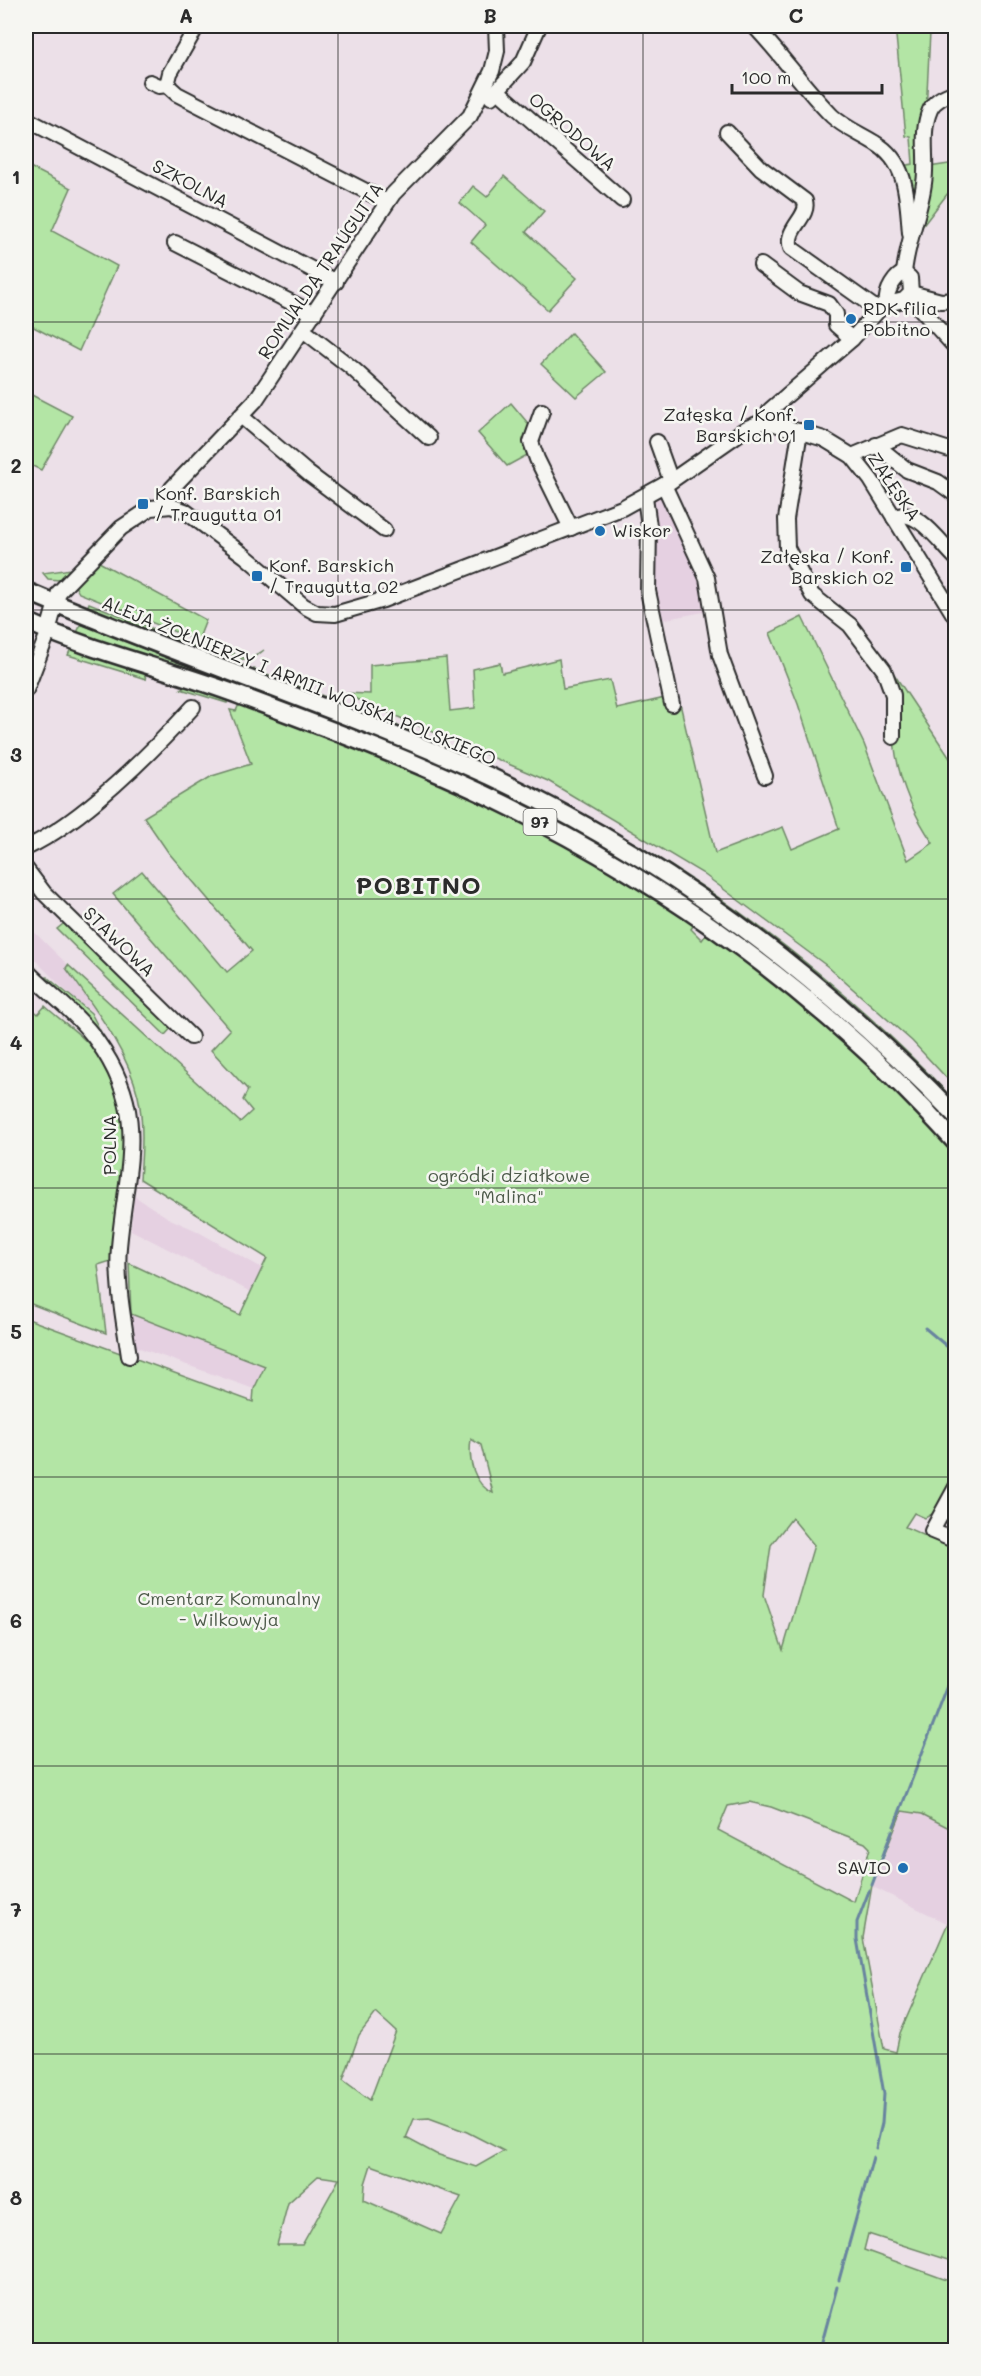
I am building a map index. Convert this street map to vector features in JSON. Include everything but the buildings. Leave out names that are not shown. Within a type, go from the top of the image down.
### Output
[{"type":"main road","name":"ALEJA ŻOŁNIERZY I ARMII WOJSKA POLSKIEGO","points":[[26,591],[413,744],[499,781],[584,825],[684,886],[760,940],[852,1015],[956,1116]]},
{"type":"main road","name":"ALEJA ŻOŁNIERZY I ARMII WOJSKA POLSKIEGO","points":[[26,621],[49,631],[240,695],[398,757],[502,804],[601,855],[679,904],[784,981],[871,1057],[956,1143]]},
{"type":"street","points":[[167,85],[170,73],[197,26]]},
{"type":"street","points":[[470,116],[498,91],[523,62],[539,26]]},
{"type":"street","points":[[754,26],[831,115],[848,128],[878,144],[895,160],[908,194],[910,232]]},
{"type":"street","name":"ROMUALDA TRAUGUTTA","points":[[163,506],[172,488],[242,417],[336,282],[387,202],[470,116],[492,71],[500,28]]},
{"type":"street","points":[[150,82],[159,86],[167,85],[177,94],[387,202]]},
{"type":"street","name":"OGRODOWA","points":[[498,91],[622,200]]},
{"type":"street","points":[[904,273],[910,232],[924,181],[925,138],[929,111],[939,99],[956,92]]},
{"type":"street","name":"SZKOLNA","points":[[26,119],[336,282]]},
{"type":"street","points":[[727,132],[768,174],[805,201],[806,208],[789,241],[793,251],[882,305],[900,302],[914,294],[941,301],[956,300]]},
{"type":"street","points":[[175,243],[314,314]]},
{"type":"street","points":[[761,265],[799,293],[829,304],[836,315],[836,325],[852,339]]},
{"type":"street","points":[[26,690],[49,631],[54,604],[68,581],[121,528],[142,512],[163,506],[175,507],[190,514],[304,606],[328,614],[375,603],[571,528],[645,497],[668,483],[747,428],[765,421],[770,410],[852,339],[882,305],[897,276],[904,273]]},
{"type":"street","points":[[904,273],[910,278],[917,305],[956,348]]},
{"type":"street","points":[[303,330],[352,368],[429,438]]},
{"type":"street","points":[[542,411],[531,442],[571,528]]},
{"type":"street","points":[[242,417],[309,474],[384,530]]},
{"type":"street","name":"ZAŁĘSKA","points":[[765,421],[834,444],[852,456],[894,518],[956,618]]},
{"type":"street","points":[[800,431],[786,519],[787,548],[812,595],[850,625],[884,670],[893,695],[893,737]]},
{"type":"street","points":[[852,456],[902,435],[956,452]]},
{"type":"street","points":[[657,442],[668,483],[707,578],[720,655],[765,776]]},
{"type":"street","points":[[876,445],[907,470],[938,482],[956,495]]},
{"type":"street","points":[[645,497],[649,526],[648,591],[672,705]]},
{"type":"street","points":[[894,518],[903,514],[914,517],[956,558]]},
{"type":"street","points":[[26,848],[61,827],[98,797],[193,706]]},
{"type":"street","name":"STAWOWA","points":[[26,869],[77,926],[191,1037]]},
{"type":"street","name":"POLNA","points":[[26,970],[82,1022],[97,1040],[126,1094],[131,1119],[132,1146],[118,1263],[129,1356]]},
{"type":"street","points":[[956,1487],[932,1531],[956,1541]]},
{"type":"shaded area","points":[[664,494],[703,578],[709,611],[661,620],[653,575],[653,500]]},
{"type":"shaded area","points":[[26,924],[68,965],[66,968],[100,1016],[74,999],[26,951]]},
{"type":"shaded area","points":[[134,1196],[170,1219],[195,1230],[262,1268],[251,1292],[131,1230]]},
{"type":"shaded area","points":[[131,1314],[265,1365],[254,1389],[134,1346]]},
{"type":"shaded area","points":[[902,1811],[922,1814],[955,1831],[955,1927],[873,1887]]},
{"type":"green space","points":[[895,26],[948,26],[930,32],[923,174],[911,224],[901,166],[913,164],[911,137],[906,136]]},
{"type":"green space","points":[[955,163],[955,184],[918,232],[929,167]]},
{"type":"green space","points":[[26,165],[71,188],[52,231],[117,266],[79,351],[26,323]]},
{"type":"green space","points":[[504,176],[544,211],[526,232],[577,278],[548,310],[471,242],[485,225],[460,203],[473,186],[487,197]]},
{"type":"green space","points":[[571,333],[606,372],[576,397],[541,364]]},
{"type":"green space","points":[[26,392],[72,416],[41,470],[26,463]]},
{"type":"green space","points":[[511,403],[532,428],[529,454],[507,466],[478,433]]},
{"type":"green space","points":[[99,562],[206,620],[199,638],[249,660],[264,650],[249,662],[79,593],[75,586]]},
{"type":"green space","points":[[71,569],[59,580],[48,579],[43,573]]},
{"type":"green space","points":[[89,603],[243,665],[241,669],[87,608]]},
{"type":"green space","points":[[802,617],[864,744],[908,860],[933,843],[918,819],[902,782],[894,741],[892,671],[955,766],[955,1087],[912,1041],[827,966],[702,873],[548,781],[342,693],[370,694],[370,665],[446,658],[450,711],[475,708],[473,669],[500,663],[502,673],[559,659],[563,689],[610,680],[617,709],[678,695],[715,853],[783,827],[792,849],[839,829],[798,704],[770,633]]},
{"type":"green space","points":[[81,624],[172,660],[237,681],[234,687],[76,635]]},
{"type":"green space","points":[[72,646],[143,670],[146,679],[68,655]]},
{"type":"green space","points":[[254,669],[475,759],[629,840],[688,877],[801,959],[906,1051],[955,1101],[955,1108],[666,867],[252,673]]},
{"type":"green space","points":[[189,685],[229,698],[227,703],[181,689]]},
{"type":"green space","points":[[247,685],[490,784],[583,832],[706,909],[836,1009],[945,1114],[955,1126],[955,1132],[902,1079],[630,866],[245,691]]},
{"type":"green space","points":[[240,702],[412,771],[514,816],[606,866],[695,923],[691,929],[702,940],[708,932],[790,995],[899,1093],[955,1154],[956,1436],[951,1445],[955,1448],[955,1473],[934,1513],[925,1518],[914,1513],[905,1527],[955,1549],[955,1831],[922,1814],[902,1811],[872,1885],[863,1938],[884,2049],[896,2052],[900,2033],[948,1923],[955,1927],[955,2262],[868,2234],[864,2250],[955,2283],[955,2350],[26,2350],[26,1324],[28,1319],[253,1402],[254,1389],[265,1366],[131,1314],[129,1263],[240,1315],[267,1258],[140,1179],[141,1116],[133,1079],[118,1045],[66,968],[68,965],[240,1122],[252,1111],[243,1100],[248,1090],[211,1050],[230,1030],[113,894],[142,871],[227,972],[252,951],[168,852],[144,817],[212,776],[251,764],[230,710],[236,711]],"holes":[[[471,1439],[481,1445],[493,1493],[486,1489],[476,1477],[470,1455]],[[792,1518],[814,1545],[783,1650],[764,1595],[771,1545]],[[749,1802],[771,1807],[865,1843],[870,1848],[854,1902],[718,1830],[728,1806]],[[376,2013],[396,2031],[370,2100],[343,2080],[359,2035]],[[429,2118],[467,2132],[504,2151],[476,2167],[436,2154],[406,2138],[414,2119]],[[371,2165],[461,2197],[441,2234],[364,2200],[365,2184]],[[318,2176],[339,2179],[302,2245],[277,2245],[288,2203]]]},
{"type":"green space","points":[[68,920],[175,1024],[165,1035],[57,929]]},
{"type":"green space","points":[[47,977],[91,1013],[102,1034],[44,979]]},
{"type":"green space","points":[[26,1003],[38,1014],[45,1006],[87,1042],[113,1079],[121,1103],[125,1129],[123,1182],[111,1261],[98,1265],[106,1333],[26,1302]]},
{"type":"waterway","points":[[925,1328],[956,1354]]},
{"type":"waterway","points":[[894,1826],[956,1665]]},
{"type":"waterway","points":[[872,1885],[892,1831]]},
{"type":"waterway","points":[[869,1891],[857,1922],[857,1939],[884,2094],[882,2123],[876,2148]]},
{"type":"waterway","points":[[839,2280],[873,2157]]},
{"type":"waterway","points":[[820,2350],[837,2287]]},
{"type":"place","name":"RDK filia Pobitno","points":[[851,319]]},
{"type":"place","name":"Załęska / Konf. Barskich 01","points":[[809,425]]},
{"type":"place","name":"Konf. Barskich / Traugutta 01","points":[[143,504]]},
{"type":"place","name":"Wiskor","points":[[600,531]]},
{"type":"place","name":"Załęska / Konf. Barskich 02","points":[[906,567]]},
{"type":"place","name":"Konf. Barskich / Traugutta 02","points":[[257,576]]},
{"type":"place","name":"SAVIO","points":[[903,1868]]},
{"type":"district","name":"POBITNO","points":[[419,886]]},
{"type":"park label","name":"ogródki działkowe \"Malina\"","points":[[509,1186]]},
{"type":"park label","name":"Cmentarz Komunalny - Wilkowyja","points":[[229,1609]]}]
